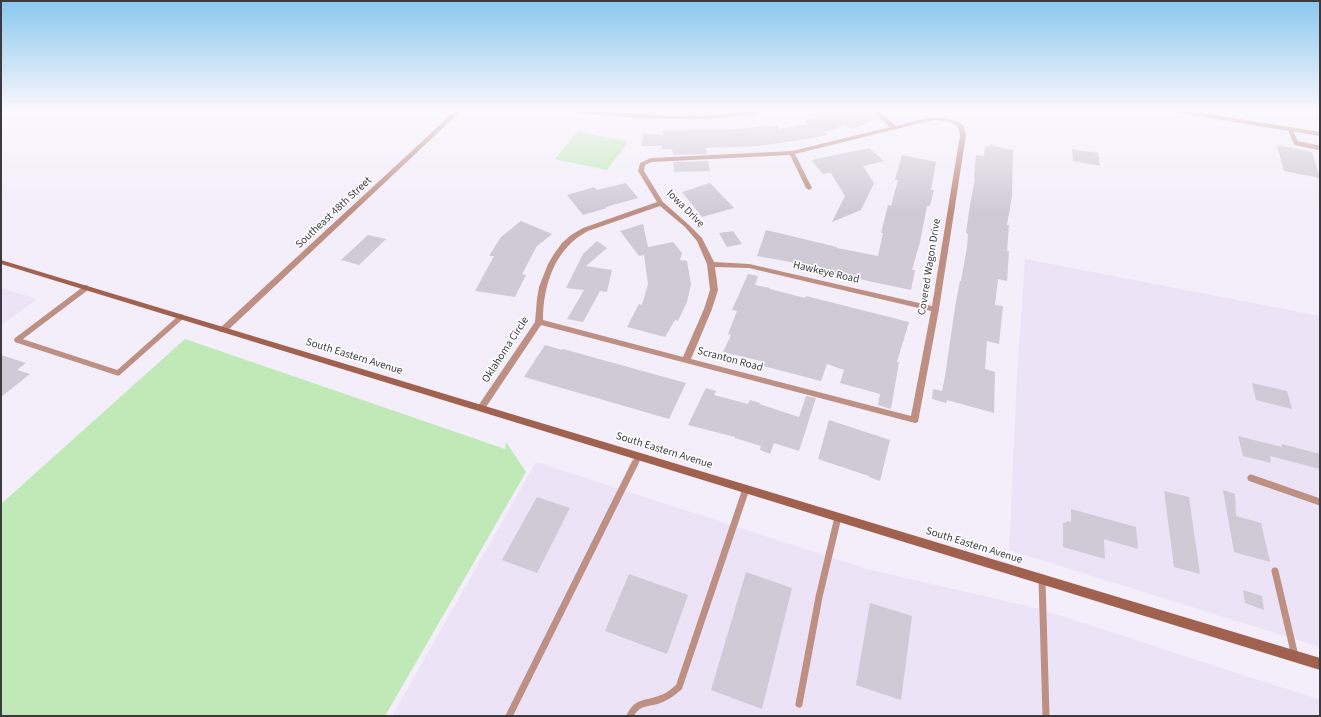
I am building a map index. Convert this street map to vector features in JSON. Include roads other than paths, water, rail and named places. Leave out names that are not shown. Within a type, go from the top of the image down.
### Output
[{"type":"main road","name":"South Eastern Avenue","points":[[1,262],[1320,664]]},
{"type":"street","name":"Southeast 48th Street","points":[[224,330],[422,144]]},
{"type":"street","points":[[809,188],[792,153],[828,144]]},
{"type":"street","name":"Covered Wagon Drive","points":[[915,420],[935,309],[961,144]]},
{"type":"street","name":"Iowa Drive","points":[[686,360],[708,309],[714,290],[711,264],[700,240],[687,226],[661,203],[641,171],[642,164],[651,160],[792,153]]},
{"type":"street","name":"Oklahoma Circle","points":[[481,408],[539,322],[539,306],[546,276],[554,260],[564,246],[573,236],[661,203]]},
{"type":"street","name":"Hawkeye Road","points":[[711,264],[749,266],[935,309]]},
{"type":"street","name":"Scranton Road","points":[[539,322],[915,420]]},
{"type":"lane","points":[[1299,144],[1320,148]]},
{"type":"lane","points":[[86,288],[17,340],[118,373],[181,317]]},
{"type":"lane","points":[[509,716],[638,456]]},
{"type":"lane","points":[[1251,478],[1320,502]]},
{"type":"lane","points":[[630,716],[637,705],[664,698],[680,687],[746,489]]},
{"type":"lane","points":[[799,704],[819,597],[838,517]]},
{"type":"lane","points":[[1275,570],[1295,657]]},
{"type":"lane","points":[[1042,580],[1046,716]]}]
